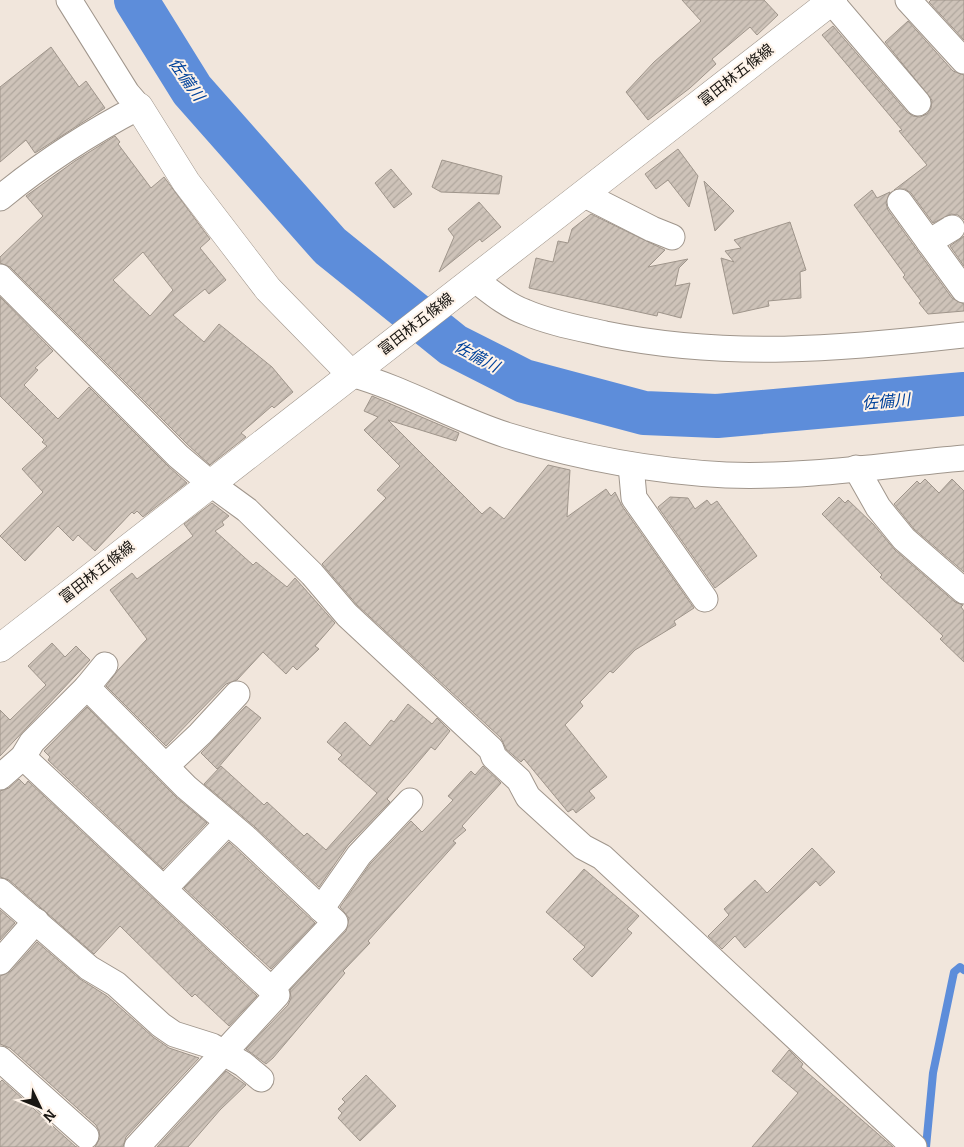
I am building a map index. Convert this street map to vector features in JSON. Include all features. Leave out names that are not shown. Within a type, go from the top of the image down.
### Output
[{"type":"main road","name":"富田林五條線","points":[[0,648],[832,0]]},
{"type":"main road","points":[[139,107],[186,182],[268,289],[358,368]]},
{"type":"street","points":[[0,198],[38,167],[89,133],[139,107],[127,93],[69,0]]},
{"type":"street","points":[[832,0],[918,103]]},
{"type":"street","points":[[908,0],[964,61]]},
{"type":"street","points":[[584,194],[652,230],[672,237]]},
{"type":"street","points":[[900,202],[964,290]]},
{"type":"street","points":[[929,242],[952,228]]},
{"type":"street","points":[[0,277],[178,456],[210,483],[247,510],[312,574],[347,616],[490,749],[494,757],[520,780],[528,797],[583,847],[602,857],[914,1147]]},
{"type":"street","points":[[470,282],[524,312],[578,328],[682,346],[775,351],[816,350],[964,335]]},
{"type":"street","points":[[358,368],[383,383],[456,416],[506,434],[571,453],[631,465],[727,475],[856,468],[964,458]]},
{"type":"street","points":[[631,465],[634,498],[705,599]]},
{"type":"street","points":[[856,468],[878,507],[904,539],[964,591]]},
{"type":"street","points":[[0,778],[23,757],[32,742],[87,687],[105,665]]},
{"type":"street","points":[[87,687],[166,766],[335,922],[271,990]]},
{"type":"street","points":[[166,766],[200,734],[237,694]]},
{"type":"street","points":[[23,757],[277,995],[137,1147]]},
{"type":"street","points":[[321,908],[359,855],[410,800]]},
{"type":"street","points":[[164,889],[227,823]]},
{"type":"street","points":[[0,891],[89,968],[116,984],[161,1025],[174,1034],[212,1046],[243,1064],[261,1079]]},
{"type":"street","points":[[0,962],[36,921]]},
{"type":"street","points":[[0,1059],[86,1136]]},
{"type":"building","points":[[682,0],[764,0],[778,15],[757,35],[750,27],[712,59],[716,64],[690,88],[648,120],[626,92],[654,62],[701,21]]},
{"type":"building","points":[[931,0],[964,0],[964,40],[929,2]]},
{"type":"building","points":[[908,21],[953,71],[964,75],[964,220],[958,215],[951,214],[933,223],[911,193],[905,189],[894,190],[927,165],[899,131],[902,130],[822,35],[833,26],[907,112],[913,116],[920,117],[927,114],[931,108],[932,100],[885,42]]},
{"type":"building","points":[[51,47],[79,87],[86,81],[105,108],[35,153],[26,140],[0,162],[0,87]]},
{"type":"building","points":[[115,136],[120,142],[118,144],[151,188],[164,177],[210,239],[200,248],[226,280],[209,294],[205,289],[173,315],[204,342],[219,324],[272,367],[293,392],[274,408],[272,406],[241,433],[246,437],[210,465],[10,267],[0,263],[0,257],[43,216],[26,196],[75,161]],"holes":[[[143,252],[173,290],[150,316],[113,280]]]},
{"type":"building","points":[[678,149],[698,176],[689,207],[668,180],[656,189],[645,174]]},
{"type":"building","points":[[442,160],[502,176],[499,194],[441,192],[432,187]]},
{"type":"building","points":[[391,169],[412,194],[394,208],[375,183]]},
{"type":"building","points":[[704,181],[734,211],[715,231]]},
{"type":"building","points":[[872,190],[877,198],[890,192],[886,203],[888,210],[952,298],[964,304],[964,311],[928,314],[919,303],[921,301],[903,277],[905,275],[854,205]]},
{"type":"building","points":[[479,202],[501,227],[482,242],[480,239],[439,272],[454,237],[448,229]]},
{"type":"building","points":[[591,214],[665,250],[648,267],[688,259],[679,268],[675,286],[690,283],[681,318],[658,312],[657,316],[529,288],[536,258],[553,262],[558,241],[568,243],[572,229]]},
{"type":"building","points":[[790,222],[806,270],[800,272],[801,298],[768,301],[769,306],[733,314],[721,258],[734,262],[725,251],[741,248],[734,240]]},
{"type":"building","points":[[964,236],[964,266],[950,246]]},
{"type":"building","points":[[0,297],[53,351],[35,368],[38,370],[24,385],[58,419],[89,387],[187,483],[143,517],[137,511],[134,514],[132,512],[95,551],[78,535],[73,541],[58,526],[25,561],[0,536],[43,492],[22,469],[47,446],[42,442],[44,440],[0,396]]},
{"type":"building","points":[[372,396],[459,433],[456,441],[388,420],[482,514],[490,507],[504,519],[548,465],[570,470],[567,517],[606,489],[611,496],[615,492],[622,506],[694,608],[674,621],[676,625],[635,650],[613,673],[610,671],[580,702],[583,706],[565,725],[607,777],[589,791],[595,798],[576,813],[573,809],[568,812],[524,759],[521,762],[506,749],[501,738],[357,605],[322,564],[386,498],[377,490],[400,466],[364,430],[378,417],[364,411]]},
{"type":"building","points":[[925,479],[939,493],[952,479],[964,491],[964,572],[914,529],[894,504],[917,481],[920,484]]},
{"type":"building","points":[[670,497],[688,498],[695,509],[707,500],[711,505],[717,501],[757,556],[715,588],[658,507]]},
{"type":"building","points":[[839,497],[845,503],[848,500],[873,524],[895,550],[955,602],[963,605],[961,607],[964,611],[964,662],[940,639],[943,636],[880,577],[882,575],[822,514]]},
{"type":"building","points":[[212,503],[229,516],[222,522],[224,525],[215,531],[253,565],[256,562],[287,587],[295,578],[335,623],[315,646],[319,649],[297,670],[293,666],[286,674],[263,652],[237,680],[226,684],[166,746],[106,686],[147,639],[110,590],[132,573],[137,579],[193,536],[184,524]]},
{"type":"building","points":[[52,643],[65,657],[76,646],[90,660],[0,756],[0,710],[10,720],[46,685],[28,666]]},
{"type":"building","points":[[408,704],[432,724],[437,718],[450,731],[435,750],[431,747],[387,799],[390,802],[348,845],[319,887],[255,827],[204,784],[221,766],[264,805],[267,802],[304,836],[307,833],[326,850],[377,793],[338,759],[342,755],[327,742],[345,722],[370,746],[391,720],[394,722]]},
{"type":"building","points":[[246,706],[261,718],[217,769],[201,753]]},
{"type":"building","points":[[87,707],[176,797],[207,823],[163,869],[48,760],[50,757],[44,751]]},
{"type":"building","points":[[483,766],[501,783],[462,826],[466,830],[453,841],[456,843],[368,941],[370,943],[343,971],[345,973],[273,1058],[266,1064],[246,1049],[288,1005],[291,998],[290,990],[346,931],[349,918],[340,907],[370,864],[411,821],[422,832],[453,800],[448,796],[471,771],[475,775]]},
{"type":"building","points":[[19,779],[25,785],[28,781],[257,996],[229,1026],[195,994],[192,997],[120,926],[94,954],[9,880],[0,877],[0,791],[9,788]]},
{"type":"building","points":[[229,842],[315,923],[271,969],[184,888]]},
{"type":"building","points":[[812,848],[835,872],[820,886],[816,881],[745,948],[735,936],[722,949],[708,936],[729,915],[724,909],[755,880],[767,893]]},
{"type":"building","points":[[584,869],[639,916],[627,929],[632,933],[592,977],[573,959],[585,947],[546,912]]},
{"type":"building","points":[[0,910],[15,923],[0,940]]},
{"type":"building","points":[[37,942],[80,979],[107,996],[153,1037],[169,1048],[199,1058],[126,1137],[123,1147],[95,1147],[100,1138],[96,1125],[10,1048],[0,1044],[0,976],[11,971]]},
{"type":"building","points":[[789,1050],[803,1064],[801,1067],[893,1147],[752,1147],[798,1093],[772,1071]]},
{"type":"building","points":[[226,1071],[246,1085],[220,1110],[188,1147],[157,1147]]},
{"type":"building","points":[[366,1075],[396,1106],[360,1141],[338,1118],[342,1113],[338,1109],[345,1102],[342,1099]]},
{"type":"building","points":[[2,1080],[76,1147],[0,1147],[0,1082]]},
{"type":"waterway","name":"佐備川","points":[[136,0],[192,90],[330,246],[453,345],[524,381],[644,413],[717,416],[964,394]]},
{"type":"waterway","points":[[926,1147],[933,1073],[954,972],[960,967],[964,970]]}]
